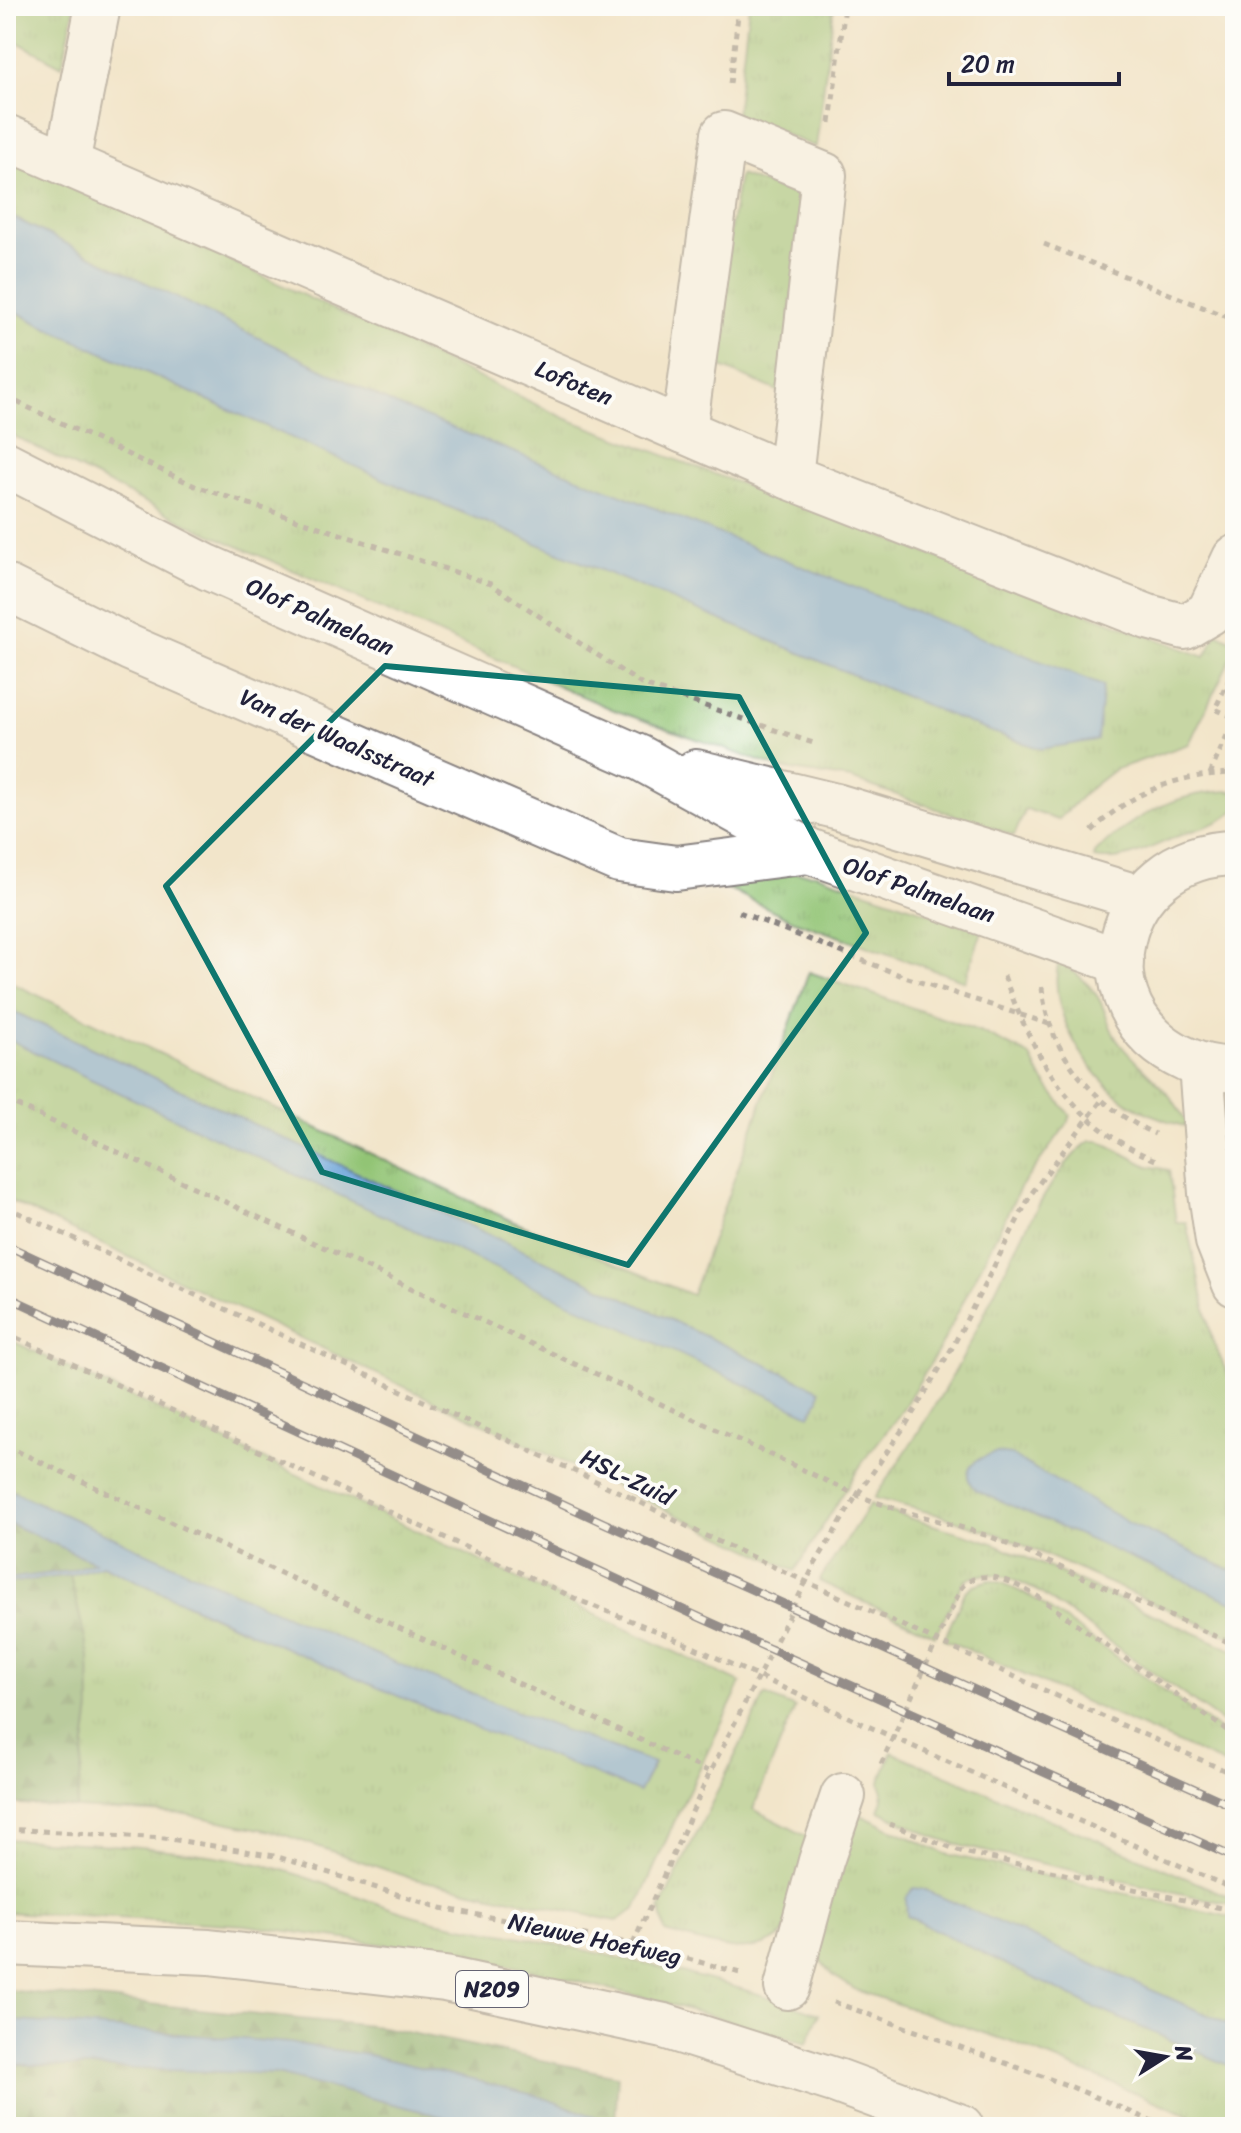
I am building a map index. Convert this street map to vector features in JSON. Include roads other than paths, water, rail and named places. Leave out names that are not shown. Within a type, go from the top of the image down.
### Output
[{"type":"street","points":[[67,163],[98,6]]},
{"type":"street","points":[[684,431],[724,134],[824,175],[790,477]]},
{"type":"street","name":"Lofoten","points":[[6,137],[790,477],[1148,617],[1185,627],[1209,613],[1235,558]]},
{"type":"street","name":"Olof Palmelaan","points":[[6,464],[207,567],[640,758],[809,851],[1121,962]]},
{"type":"street","name":"Van der Waalsstraat","points":[[6,587],[130,648],[619,860],[676,868],[809,851]]},
{"type":"street","name":"Olof Palmelaan","points":[[640,758],[836,806],[1140,898]]},
{"type":"street","points":[[1235,853],[1194,858],[1156,881],[1140,898],[1122,940],[1121,962],[1126,997],[1143,1028],[1169,1052],[1218,1067],[1211,1193],[1218,1241],[1235,1284]]},
{"type":"street","points":[[787,1987],[821,1861],[860,1784]]},
{"type":"street","name":"N209","points":[[6,1943],[209,1952],[445,1979],[664,2026],[837,2081],[961,2127]]},
{"type":"water","points":[[6,214],[395,405],[1103,686],[1097,740],[1041,749],[981,728],[401,487],[39,324],[6,306]]},
{"type":"water","points":[[6,1008],[820,1390],[819,1399],[810,1415],[88,1078],[6,1038]]},
{"type":"water","points":[[997,1453],[1011,1455],[1131,1524],[1235,1572],[1235,1603],[975,1490],[970,1483],[969,1470],[977,1461]]},
{"type":"water","points":[[6,1488],[408,1668],[654,1763],[639,1792],[364,1682],[102,1565],[70,1575],[6,1583],[6,1579],[69,1571],[94,1562],[6,1522]]},
{"type":"water","points":[[914,1888],[923,1889],[1235,2027],[1235,2068],[1089,2005],[907,1916],[906,1898]]},
{"type":"water","points":[[6,2020],[290,2043],[373,2056],[538,2096],[623,2127],[483,2127],[277,2074],[6,2064]]},
{"type":"railway","points":[[6,1245],[604,1523],[1235,1807]]},
{"type":"railway","points":[[6,1296],[701,1618],[1235,1858]]}]
